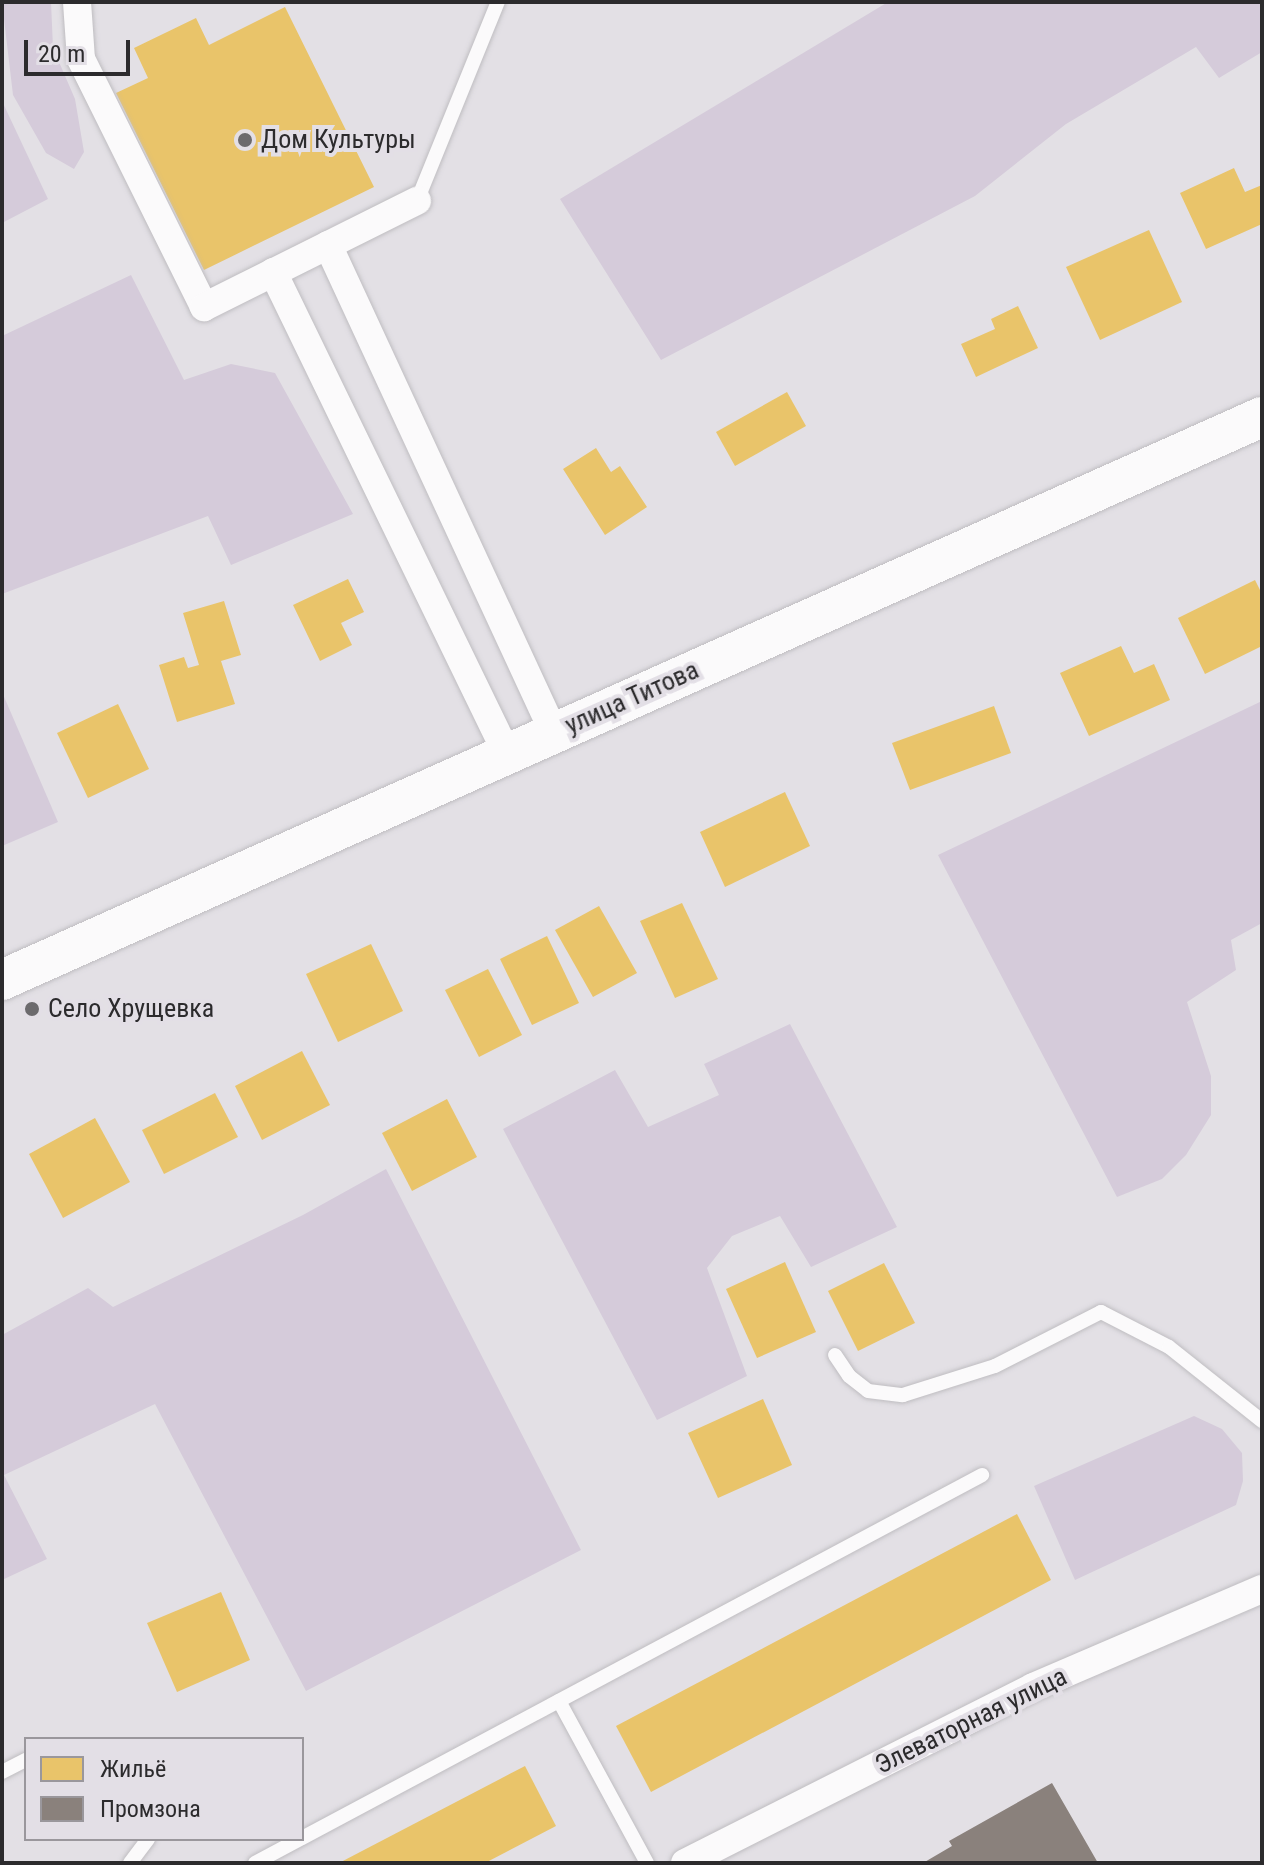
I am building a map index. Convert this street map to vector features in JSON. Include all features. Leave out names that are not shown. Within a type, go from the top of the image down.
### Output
[{"type":"main road","name":"улица Титова","points":[[2,980],[1262,417]]},
{"type":"street","points":[[77,2],[81,59],[204,307],[417,201]]},
{"type":"street","points":[[328,245],[554,733]]},
{"type":"street","points":[[273,272],[507,754]]},
{"type":"street","name":"Элеваторная улица","points":[[685,1863],[1033,1687],[1262,1589]]},
{"type":"lane","points":[[417,201],[498,2]]},
{"type":"lane","points":[[835,1355],[868,1391],[903,1395],[995,1366],[1101,1312],[1169,1347],[1262,1421]]},
{"type":"lane","points":[[304,1837],[982,1475]]},
{"type":"lane","points":[[559,1701],[647,1863]]},
{"type":"lane","points":[[2,1772],[24,1761]]},
{"type":"lane","points":[[130,1863],[146,1841]]},
{"type":"lane","points":[[255,1863],[297,1841]]},
{"type":"shaded area","points":[[2,2],[51,2],[53,48],[75,99],[84,152],[74,169],[46,153],[13,95]]},
{"type":"shaded area","points":[[888,2],[1262,2],[1262,52],[1219,78],[1196,47],[1066,124],[975,196],[661,360],[560,199]]},
{"type":"shaded area","points":[[2,101],[48,199],[2,223]]},
{"type":"shaded area","points":[[131,275],[184,380],[231,364],[275,373],[353,514],[231,565],[208,516],[2,594],[2,336]]},
{"type":"shaded area","points":[[2,692],[58,822],[2,846]]},
{"type":"shaded area","points":[[1262,701],[1262,923],[1231,940],[1236,970],[1187,1002],[1211,1076],[1211,1115],[1186,1155],[1162,1179],[1117,1197],[938,855]]},
{"type":"shaded area","points":[[790,1024],[897,1227],[811,1267],[780,1216],[732,1236],[707,1268],[747,1376],[657,1420],[503,1129],[615,1070],[648,1127],[719,1095],[704,1064]]},
{"type":"shaded area","points":[[386,1169],[581,1550],[306,1691],[155,1404],[4,1475],[47,1559],[2,1580],[2,1335],[88,1288],[113,1307],[303,1215]]},
{"type":"shaded area","points":[[1194,1416],[1222,1429],[1242,1453],[1243,1481],[1236,1505],[1075,1580],[1034,1486]]},
{"type":"building: Жильё","name":"Дом Культуры","points":[[285,7],[374,187],[204,270],[116,93],[148,78],[134,48],[196,18],[209,45]]},
{"type":"building: Жильё","points":[[1234,168],[1245,192],[1262,185],[1262,224],[1206,249],[1180,193]]},
{"type":"building: Жильё","points":[[1149,230],[1182,302],[1100,340],[1066,267]]},
{"type":"building: Жильё","points":[[1018,306],[1038,348],[976,377],[961,344],[995,329],[991,319]]},
{"type":"building: Жильё","points":[[787,392],[806,426],[735,466],[716,432]]},
{"type":"building: Жильё","points":[[596,448],[611,472],[620,466],[647,507],[605,535],[563,469]]},
{"type":"building: Жильё","points":[[348,579],[364,612],[341,623],[352,645],[320,661],[293,605]]},
{"type":"building: Жильё","points":[[1255,580],[1262,594],[1262,646],[1205,674],[1178,618]]},
{"type":"building: Жильё","points":[[224,601],[241,655],[221,661],[235,704],[177,722],[159,665],[184,657],[188,668],[199,665],[183,613]]},
{"type":"building: Жильё","points":[[1121,646],[1134,673],[1154,664],[1170,700],[1089,736],[1060,673]]},
{"type":"building: Жильё","points":[[118,704],[149,769],[88,798],[57,733]]},
{"type":"building: Жильё","points":[[994,706],[1011,753],[910,790],[892,743]]},
{"type":"building: Жильё","points":[[785,792],[810,846],[725,887],[700,832]]},
{"type":"building: Жильё","points":[[682,903],[718,979],[675,998],[640,921]]},
{"type":"building: Жильё","points":[[599,906],[637,973],[593,997],[555,930]]},
{"type":"building: Жильё","points":[[547,936],[579,1003],[532,1025],[500,959]]},
{"type":"building: Жильё","points":[[371,944],[403,1011],[338,1042],[306,974]]},
{"type":"building: Жильё","points":[[488,969],[522,1035],[479,1057],[445,990]]},
{"type":"building: Жильё","points":[[302,1051],[330,1105],[262,1140],[235,1086]]},
{"type":"building: Жильё","points":[[215,1093],[238,1137],[164,1174],[142,1130]]},
{"type":"building: Жильё","points":[[447,1099],[477,1157],[412,1191],[382,1133]]},
{"type":"building: Жильё","points":[[95,1118],[130,1182],[63,1218],[29,1154]]},
{"type":"building: Жильё","points":[[785,1262],[816,1332],[757,1358],[726,1289]]},
{"type":"building: Жильё","points":[[884,1263],[915,1323],[858,1351],[828,1291]]},
{"type":"building: Жильё","points":[[763,1399],[792,1465],[718,1498],[688,1433]]},
{"type":"building: Жильё","points":[[1017,1514],[1051,1580],[651,1792],[616,1726]]},
{"type":"building: Жильё","points":[[221,1592],[250,1660],[177,1692],[147,1623]]},
{"type":"building: Жильё","points":[[525,1766],[556,1826],[485,1863],[339,1863]]},
{"type":"building: Промзона","points":[[1052,1783],[1098,1863],[923,1863],[952,1846],[949,1841]]},
{"type":"place","name":"Дом Культуры","points":[[245,140]]},
{"type":"place","name":"Село Хрущевка","points":[[32,1009]]}]
